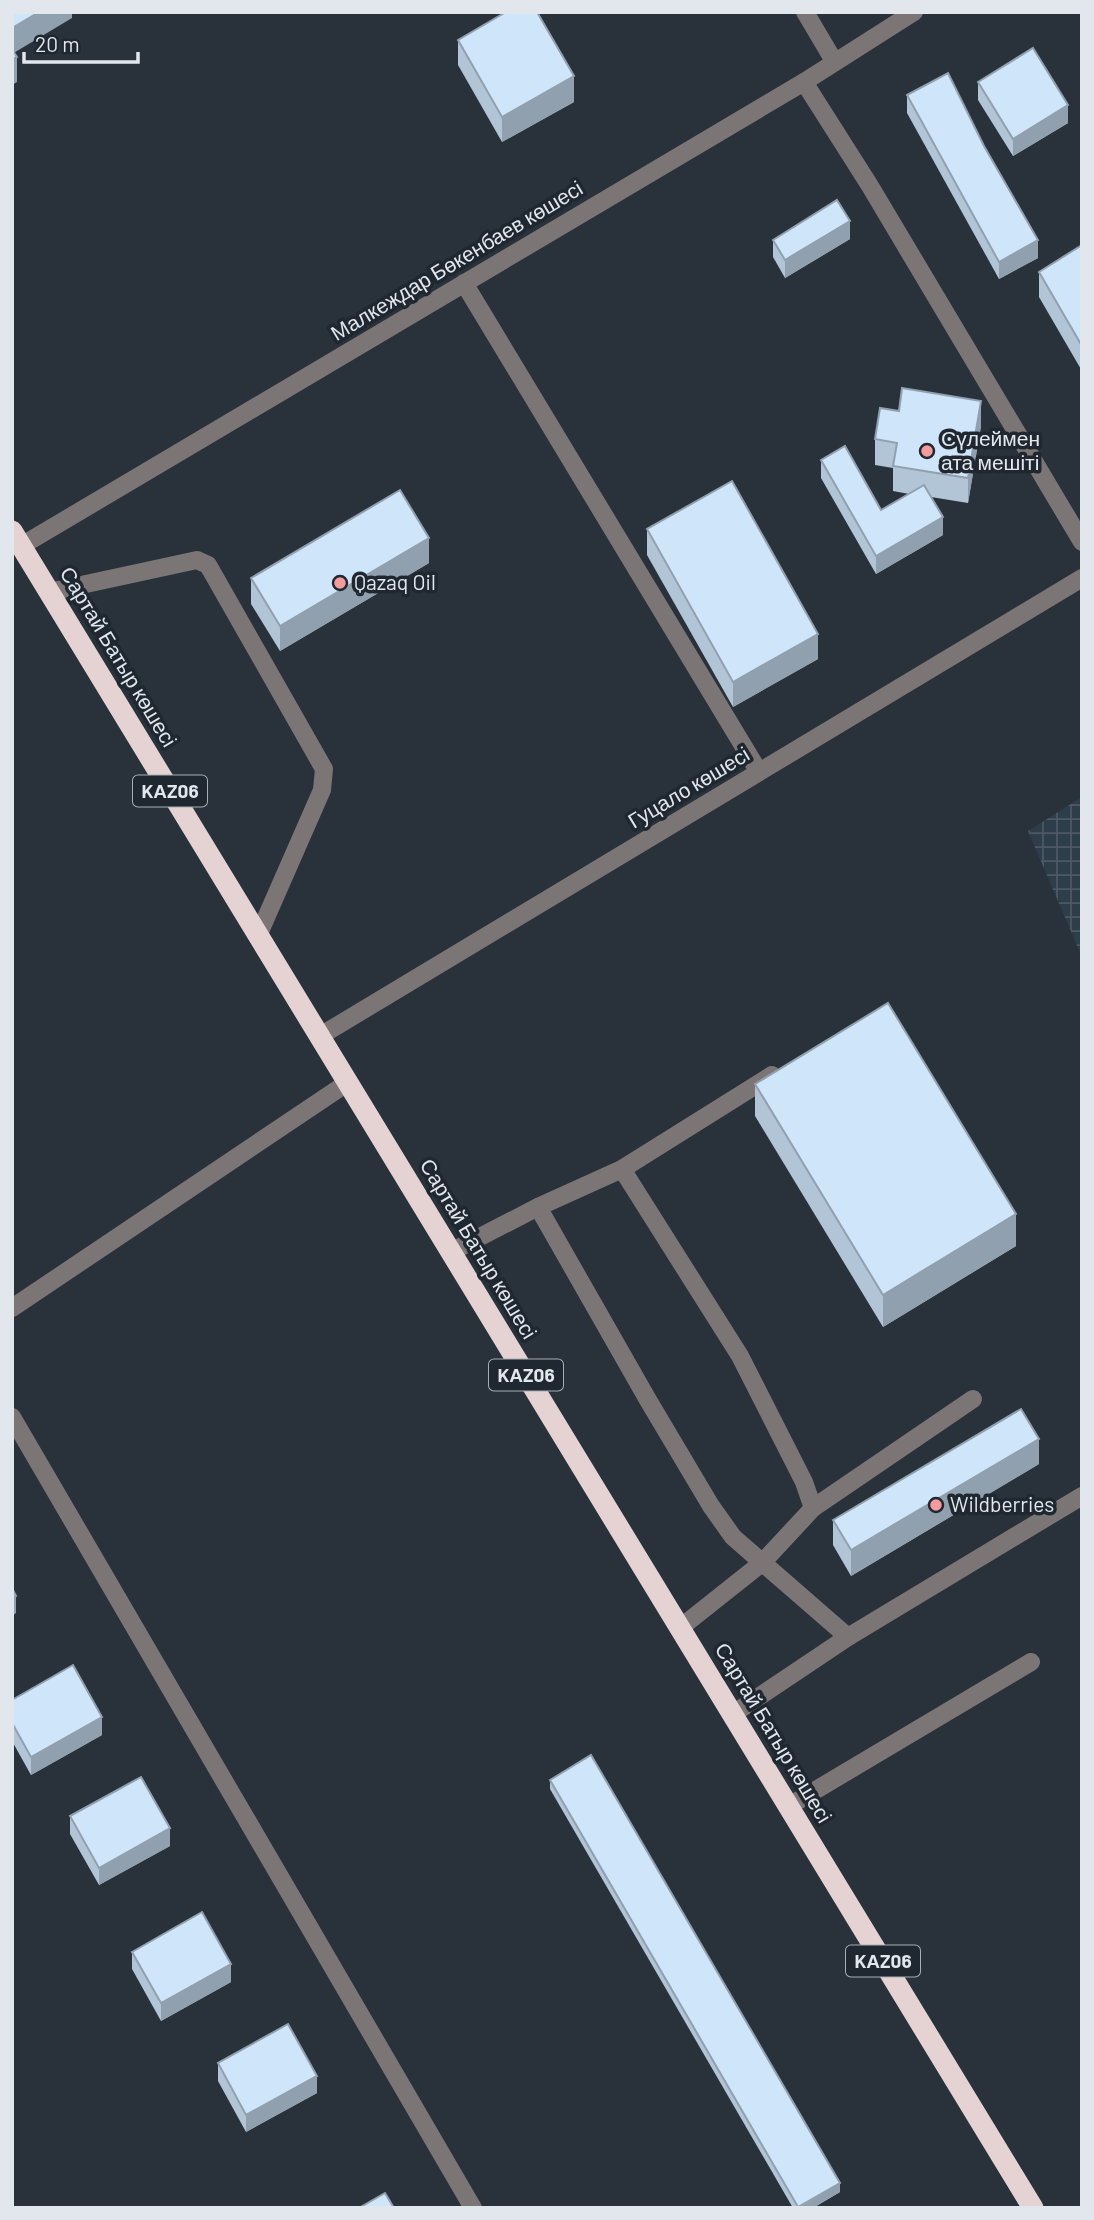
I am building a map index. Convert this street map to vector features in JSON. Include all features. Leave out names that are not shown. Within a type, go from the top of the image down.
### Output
[{"type":"highway","name":"Сартай Батыр көшесі","points":[[17,539],[1033,2208]]},
{"type":"street","points":[[805,12],[834,61]]},
{"type":"street","name":"Малкеждар Бөкенбаев көшесі","points":[[17,539],[464,283],[804,82],[914,12]]},
{"type":"street","points":[[804,82],[870,186],[1082,542]]},
{"type":"street","points":[[464,283],[758,772]]},
{"type":"street","points":[[49,592],[197,560],[208,565],[324,769],[322,790],[258,936]]},
{"type":"street","name":"Гуцало көшесі","points":[[320,1036],[1082,578]]},
{"type":"street","points":[[451,1252],[538,1207],[622,1169],[772,1075]]},
{"type":"street","points":[[12,1308],[348,1083]]},
{"type":"street","points":[[622,1169],[740,1356],[804,1482],[813,1508]]},
{"type":"street","points":[[538,1207],[711,1506],[733,1537],[848,1637]]},
{"type":"street","points":[[680,1628],[763,1562],[813,1508],[973,1399]]},
{"type":"street","points":[[12,1417],[473,2208]]},
{"type":"street","points":[[733,1714],[848,1637],[1082,1496]]},
{"type":"street","points":[[789,1806],[1031,1662]]},
{"type":"shaded area","points":[[1082,797],[1082,957],[1028,831]]},
{"type":"building","points":[[12,12],[39,12],[12,28]]},
{"type":"building","points":[[506,12],[537,12],[574,76],[502,117],[458,40]]},
{"type":"building","points":[[1033,48],[1068,105],[1013,139],[978,82]]},
{"type":"building","points":[[948,73],[984,146],[1038,240],[999,262],[907,95]]},
{"type":"building","points":[[837,200],[850,221],[785,260],[773,240]]},
{"type":"building","points":[[1082,245],[1082,346],[1039,272]]},
{"type":"building","name":"Сүлеймен ата мешіті","points":[[902,388],[981,401],[968,478],[893,466],[897,443],[875,439],[880,408],[899,411]]},
{"type":"building","points":[[845,446],[881,510],[924,485],[943,517],[876,556],[821,460]]},
{"type":"building","points":[[732,481],[818,634],[733,682],[647,529]]},
{"type":"building","points":[[400,490],[429,538],[280,626],[251,578]]},
{"type":"building","points":[[888,1003],[1016,1214],[883,1295],[755,1084]]},
{"type":"building","points":[[1021,1409],[1039,1439],[851,1550],[833,1520]]},
{"type":"building","points":[[73,1665],[102,1717],[31,1757],[12,1723],[12,1700]]},
{"type":"building","points":[[591,1755],[840,2183],[798,2207],[550,1780]]},
{"type":"building","points":[[141,1777],[170,1828],[99,1868],[70,1816]]},
{"type":"building","points":[[202,1912],[231,1964],[161,2003],[132,1952]]},
{"type":"building","points":[[288,2024],[317,2076],[246,2115],[218,2063]]},
{"type":"building","points":[[385,2193],[394,2208],[359,2208]]},
{"type":"place","name":"Сүлеймен ата мешіті","points":[[927,451]]},
{"type":"place","name":"Qazaq Oil","points":[[340,583]]},
{"type":"place","name":"Wildberries","points":[[936,1505]]}]
